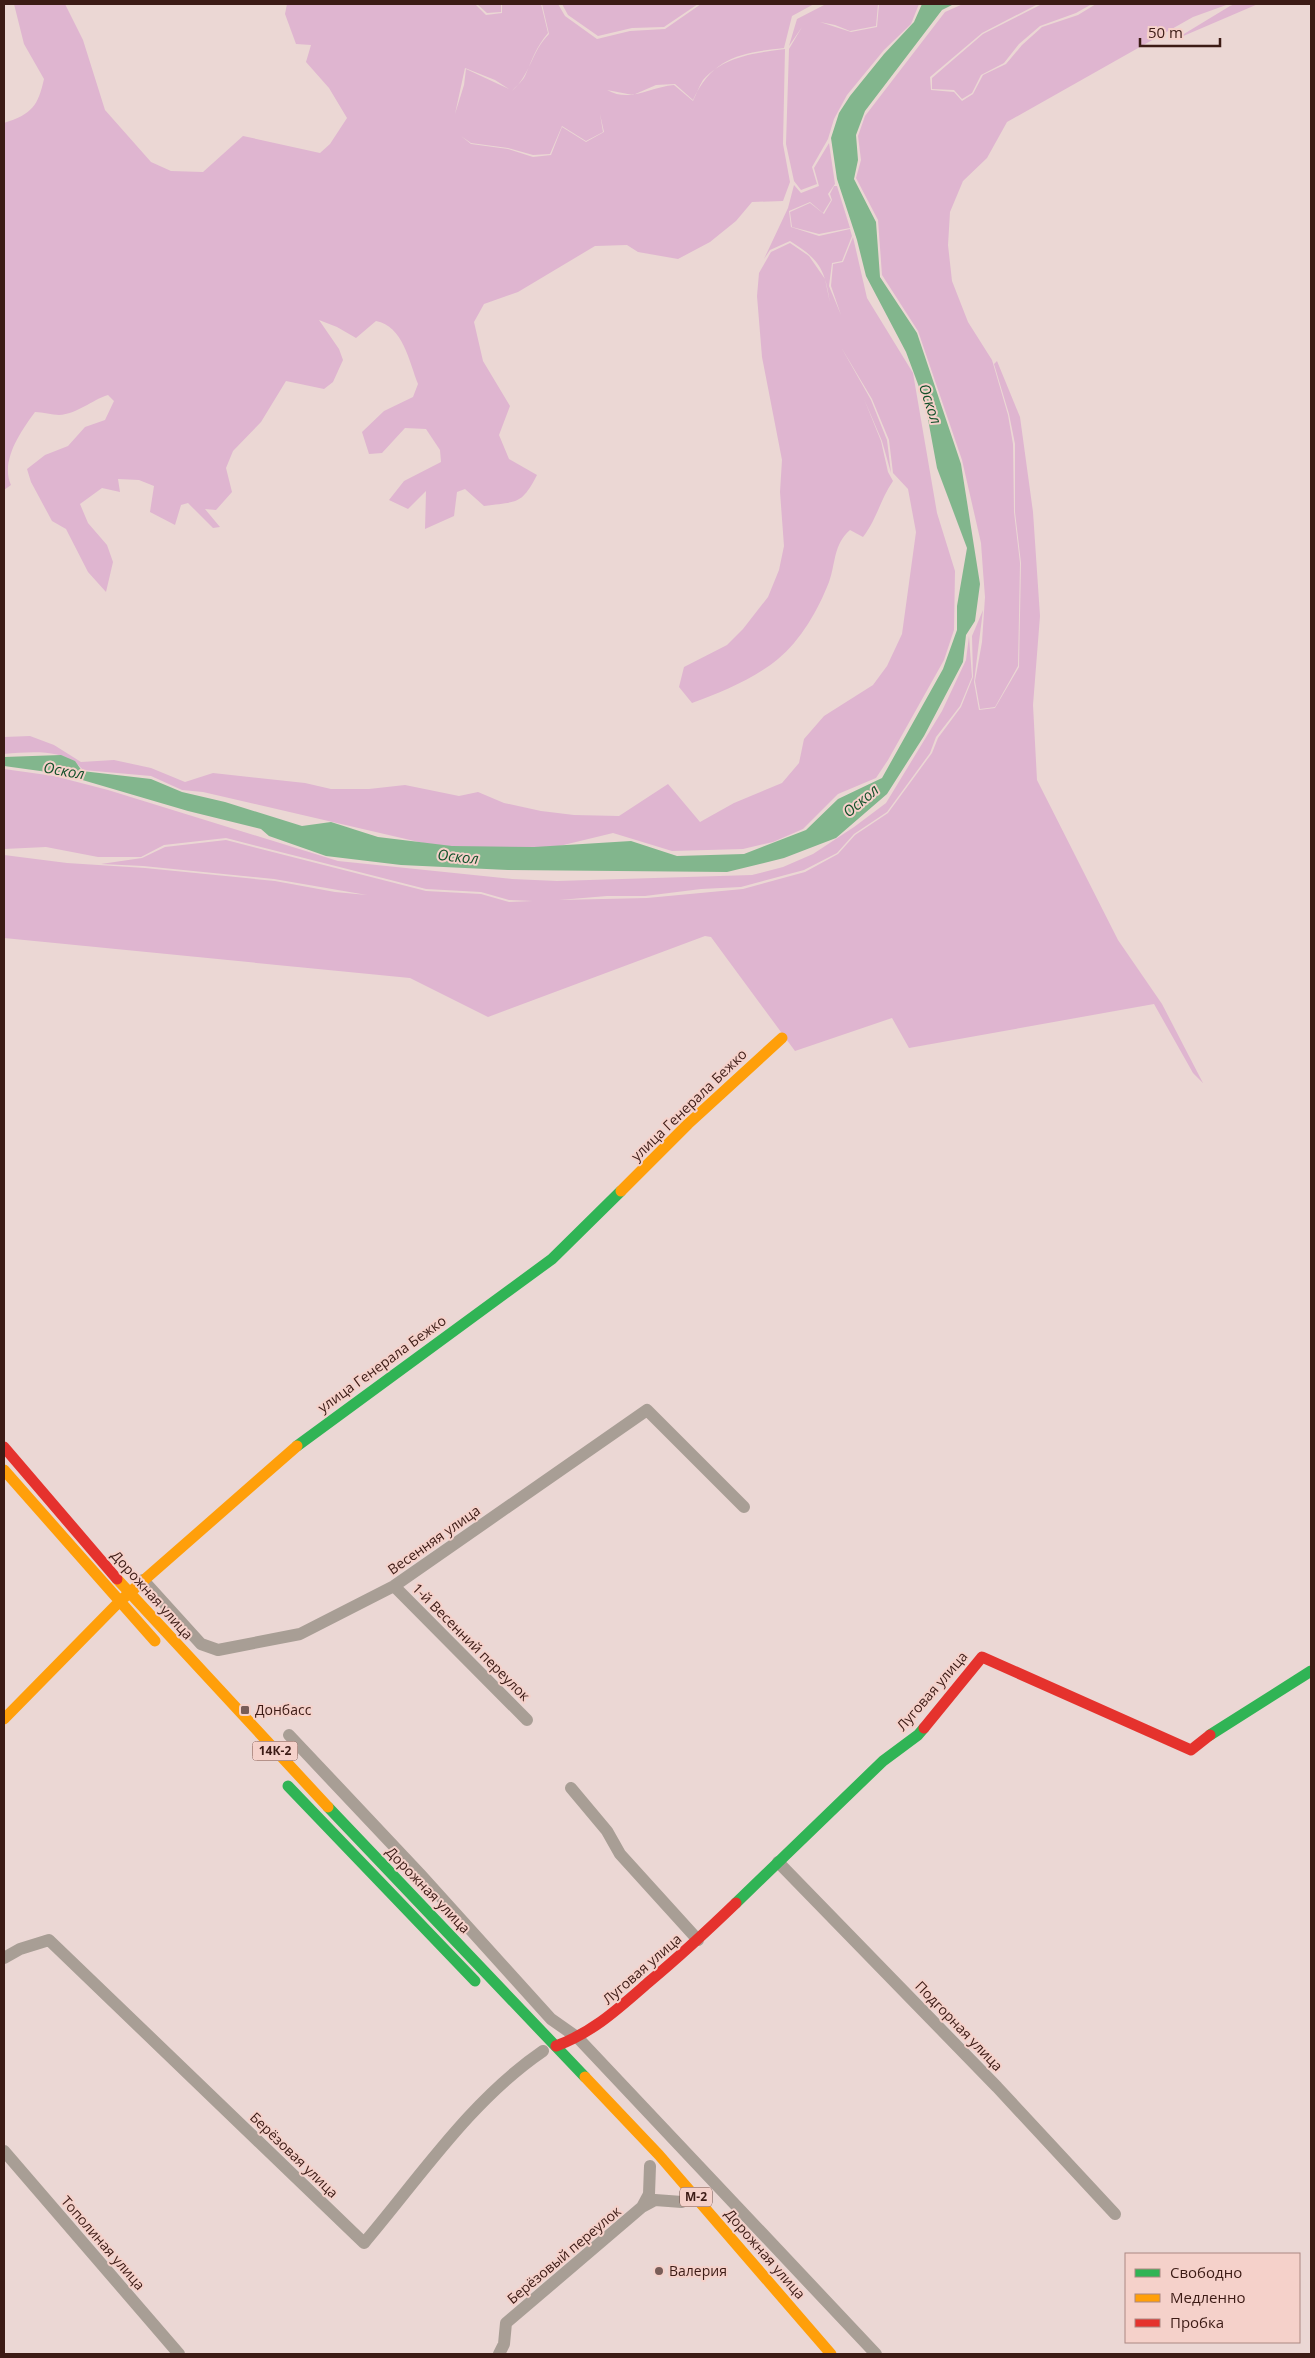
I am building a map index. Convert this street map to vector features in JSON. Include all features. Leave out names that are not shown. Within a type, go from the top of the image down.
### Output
[{"type":"street","name":"улица Генерала Бежко","points":[[4,1720],[119,1602],[312,1433],[552,1259],[688,1124],[782,1038]]},
{"type":"street","name":"Весенняя улица","points":[[143,1580],[201,1644],[218,1650],[300,1634],[394,1586],[647,1410],[744,1507]]},
{"type":"street","name":"Дорожная улица","points":[[4,1447],[130,1593],[291,1769],[659,2155],[831,2354]]},
{"type":"street","name":"Дорожная улица","points":[[4,1470],[166,1654]]},
{"type":"street","name":"1-й Весенний переулок","points":[[394,1586],[527,1720]]},
{"type":"street","name":"Луговая улица","points":[[556,2046],[578,2038],[602,2023],[698,1940],[883,1761],[918,1735],[982,1657],[1191,1750],[1207,1737],[1311,1671]]},
{"type":"street","name":"Дорожная улица","points":[[289,1735],[421,1875],[551,2019],[578,2038],[876,2354]]},
{"type":"street","name":"14К-2","points":[[281,1778],[482,1989]]},
{"type":"street","points":[[571,1788],[607,1831],[620,1854],[698,1940]]},
{"type":"street","name":"Подгорная улица","points":[[778,1862],[997,2087],[1115,2214]]},
{"type":"street","name":"Берёзовая улица","points":[[4,1958],[20,1949],[49,1940],[364,2243],[472,2113],[513,2072],[542,2050]]},
{"type":"street","name":"Тополиная улица","points":[[4,2151],[179,2354]]},
{"type":"street","name":"М-2","points":[[647,2163],[686,2206]]},
{"type":"street","name":"Берёзовый переулок","points":[[642,2207],[649,2194],[647,2163]]},
{"type":"street","name":"Берёзовый переулок","points":[[502,2349],[506,2323],[642,2207],[655,2200],[686,2206]]},
{"type":"street","name":"Дорожная улица","points":[[741,2268],[766,2297]]},
{"type":"street","points":[[502,2349],[514,2354]]},
{"type":"shaded area","points":[[14,4],[65,4],[83,40],[105,110],[151,162],[171,171],[203,172],[243,136],[320,153],[330,144],[347,118],[329,88],[306,62],[311,45],[296,44],[285,14],[287,4],[475,4],[486,15],[502,13],[502,4],[541,4],[548,33],[537,49],[528,68],[538,48],[549,34],[542,4],[558,4],[565,16],[597,39],[630,31],[665,29],[701,4],[814,4],[792,16],[784,48],[742,55],[717,68],[741,57],[785,49],[783,144],[790,182],[783,201],[752,202],[736,221],[710,242],[678,259],[638,252],[627,245],[595,246],[518,292],[484,304],[474,322],[483,361],[510,406],[499,435],[509,459],[537,475],[522,497],[511,502],[484,506],[465,489],[457,492],[454,516],[425,529],[426,491],[408,509],[389,500],[404,481],[441,462],[440,450],[426,429],[405,428],[382,453],[369,454],[362,432],[384,411],[413,397],[418,384],[408,355],[399,337],[385,324],[376,321],[356,338],[337,327],[319,320],[339,349],[343,360],[333,382],[324,389],[286,381],[261,422],[233,451],[226,468],[232,492],[216,510],[205,509],[220,527],[213,528],[188,503],[181,505],[175,525],[150,512],[154,486],[139,480],[118,479],[120,492],[102,488],[80,504],[88,523],[107,545],[113,562],[106,592],[88,572],[66,529],[52,521],[31,482],[27,469],[45,455],[68,446],[85,427],[105,420],[114,401],[108,395],[66,414],[56,415],[35,412],[18,437],[10,456],[8,476],[11,485],[4,490],[4,123],[14,120],[32,108],[39,96],[44,79],[24,44]],"holes":[[[465,68],[495,80],[509,89],[466,69],[464,85],[455,114]],[[675,84],[693,100],[696,95],[693,101],[674,85],[635,94],[656,85]],[[607,90],[631,95],[615,94]],[[600,114],[604,132],[586,142],[562,127],[551,155],[533,157],[508,149],[471,144],[461,136],[471,143],[508,148],[533,155],[550,154],[562,126],[586,141],[603,132]]]},
{"type":"shaded area","points":[[477,4],[501,4],[501,12],[487,13]]},
{"type":"shaded area","points":[[562,4],[698,4],[664,27],[632,28],[598,36],[568,15]]},
{"type":"shaded area","points":[[826,4],[878,4],[876,26],[850,31],[820,22],[851,32],[877,27],[879,4],[919,4],[911,24],[884,50],[847,95],[834,119],[828,139],[812,167],[817,184],[801,190],[794,181],[786,144],[789,49],[802,27],[789,46],[797,19]]},
{"type":"shaded area","points":[[963,4],[1038,4],[982,33],[930,77],[931,90],[954,92],[962,101],[973,94],[983,75],[1006,64],[1022,45],[1042,27],[1078,15],[1096,4],[1229,4],[1193,17],[1007,122],[987,158],[963,181],[950,212],[948,245],[952,281],[968,322],[992,360],[1008,415],[1013,444],[1014,512],[1020,563],[1018,666],[995,707],[980,709],[975,681],[982,642],[985,597],[981,543],[962,460],[918,331],[882,275],[878,220],[856,178],[861,160],[858,136],[865,116],[945,12]]},
{"type":"shaded area","points":[[1042,4],[1092,4],[1076,13],[1040,26],[1019,44],[1004,63],[981,75],[972,93],[962,99],[954,90],[932,89],[932,78],[983,34]]},
{"type":"shaded area","points":[[1235,4],[1258,4],[1174,40],[1230,6]]},
{"type":"shaded area","points":[[829,143],[835,184],[828,194],[831,200],[823,213],[810,202],[789,211],[791,227],[819,236],[850,229],[852,236],[842,261],[832,263],[829,286],[841,315],[831,286],[833,264],[843,262],[853,237],[867,298],[913,373],[937,513],[955,571],[954,630],[944,660],[876,778],[838,794],[803,829],[773,842],[743,849],[672,851],[613,833],[547,849],[436,846],[203,792],[182,790],[151,776],[83,770],[67,758],[57,755],[36,752],[4,754],[4,737],[30,736],[54,745],[81,762],[114,760],[151,768],[185,782],[213,773],[305,783],[331,789],[369,789],[405,785],[459,796],[478,792],[504,803],[541,811],[574,815],[619,816],[668,784],[700,822],[734,803],[782,783],[799,763],[804,739],[824,716],[873,685],[887,666],[902,634],[916,532],[908,489],[893,473],[889,440],[872,399],[841,347],[871,400],[887,440],[891,473],[882,441],[864,399],[881,441],[888,472],[893,481],[863,537],[850,530],[841,542],[829,582],[820,603],[801,634],[778,659],[748,679],[692,703],[679,687],[684,667],[727,645],[743,629],[768,597],[779,570],[784,546],[780,492],[782,460],[762,357],[757,296],[759,273],[771,252],[790,243],[809,256],[825,279],[814,260],[800,247],[790,241],[770,250],[764,259],[788,208],[794,185],[801,193],[819,186],[814,168]]},
{"type":"shaded area","points":[[834,186],[837,186],[850,228],[819,234],[792,227],[790,212],[810,203],[824,214],[832,200],[830,194]]},
{"type":"shaded area","points":[[997,361],[1020,417],[1033,512],[1040,616],[1033,705],[1037,780],[1118,940],[1162,1004],[1203,1083],[1193,1073],[1154,1004],[909,1048],[892,1018],[795,1051],[711,937],[705,936],[488,1017],[410,978],[4,938],[4,855],[67,863],[145,868],[275,881],[335,892],[367,895],[274,879],[143,866],[101,864],[142,858],[165,847],[226,840],[426,891],[481,894],[509,902],[533,901],[509,900],[481,892],[426,889],[226,838],[164,845],[141,857],[98,857],[46,847],[4,849],[4,769],[54,776],[108,790],[338,861],[512,879],[557,881],[752,875],[783,867],[813,854],[886,803],[942,711],[966,660],[969,636],[972,677],[960,706],[936,737],[930,753],[887,812],[854,834],[837,853],[804,870],[741,887],[701,889],[645,896],[607,896],[559,900],[647,898],[743,889],[805,872],[838,854],[855,835],[888,813],[932,753],[938,738],[961,707],[973,677],[972,636],[983,610],[974,682],[979,710],[995,708],[1019,667],[1021,563],[1015,512],[1015,444],[1009,414],[994,364]]},
{"type":"water","name":"Оскол","points":[[922,4],[954,4],[942,10],[865,111],[856,135],[858,160],[854,179],[876,222],[880,277],[917,333],[961,464],[980,584],[975,621],[966,635],[963,662],[924,736],[887,794],[836,838],[784,858],[727,872],[508,870],[401,865],[326,856],[269,836],[261,829],[188,811],[62,774],[4,766],[4,757],[61,755],[75,761],[82,771],[151,779],[182,792],[225,802],[302,826],[331,822],[378,837],[452,846],[534,847],[631,841],[677,856],[744,854],[806,830],[838,799],[882,778],[943,669],[957,630],[957,606],[967,548],[937,468],[925,403],[906,352],[866,276],[857,240],[837,179],[831,138],[839,113],[850,96],[884,54],[914,22]]},
{"type":"traffic: fast","points":[[297,1446],[552,1259],[621,1191]]},
{"type":"traffic: fast","points":[[1210,1735],[1311,1671]]},
{"type":"traffic: fast","points":[[736,1903],[883,1761],[918,1735],[924,1728]]},
{"type":"traffic: fast","points":[[288,1786],[475,1981]]},
{"type":"traffic: fast","points":[[328,1807],[585,2077]]},
{"type":"traffic: slow","points":[[621,1191],[688,1124],[782,1038]]},
{"type":"traffic: slow","points":[[4,1719],[119,1602],[297,1446]]},
{"type":"traffic: slow","points":[[4,1470],[155,1641]]},
{"type":"traffic: slow","points":[[117,1579],[328,1807]]},
{"type":"traffic: slow","points":[[585,2077],[659,2155],[831,2354]]},
{"type":"traffic: jam","points":[[4,1447],[117,1579]]},
{"type":"traffic: jam","points":[[924,1728],[982,1657],[1191,1750],[1210,1735]]},
{"type":"traffic: jam","points":[[556,2046],[582,2034],[617,2009],[736,1903]]},
{"type":"place","name":"Донбасс","points":[[245,1710]]},
{"type":"place","name":"Валерия","points":[[659,2271]]}]
